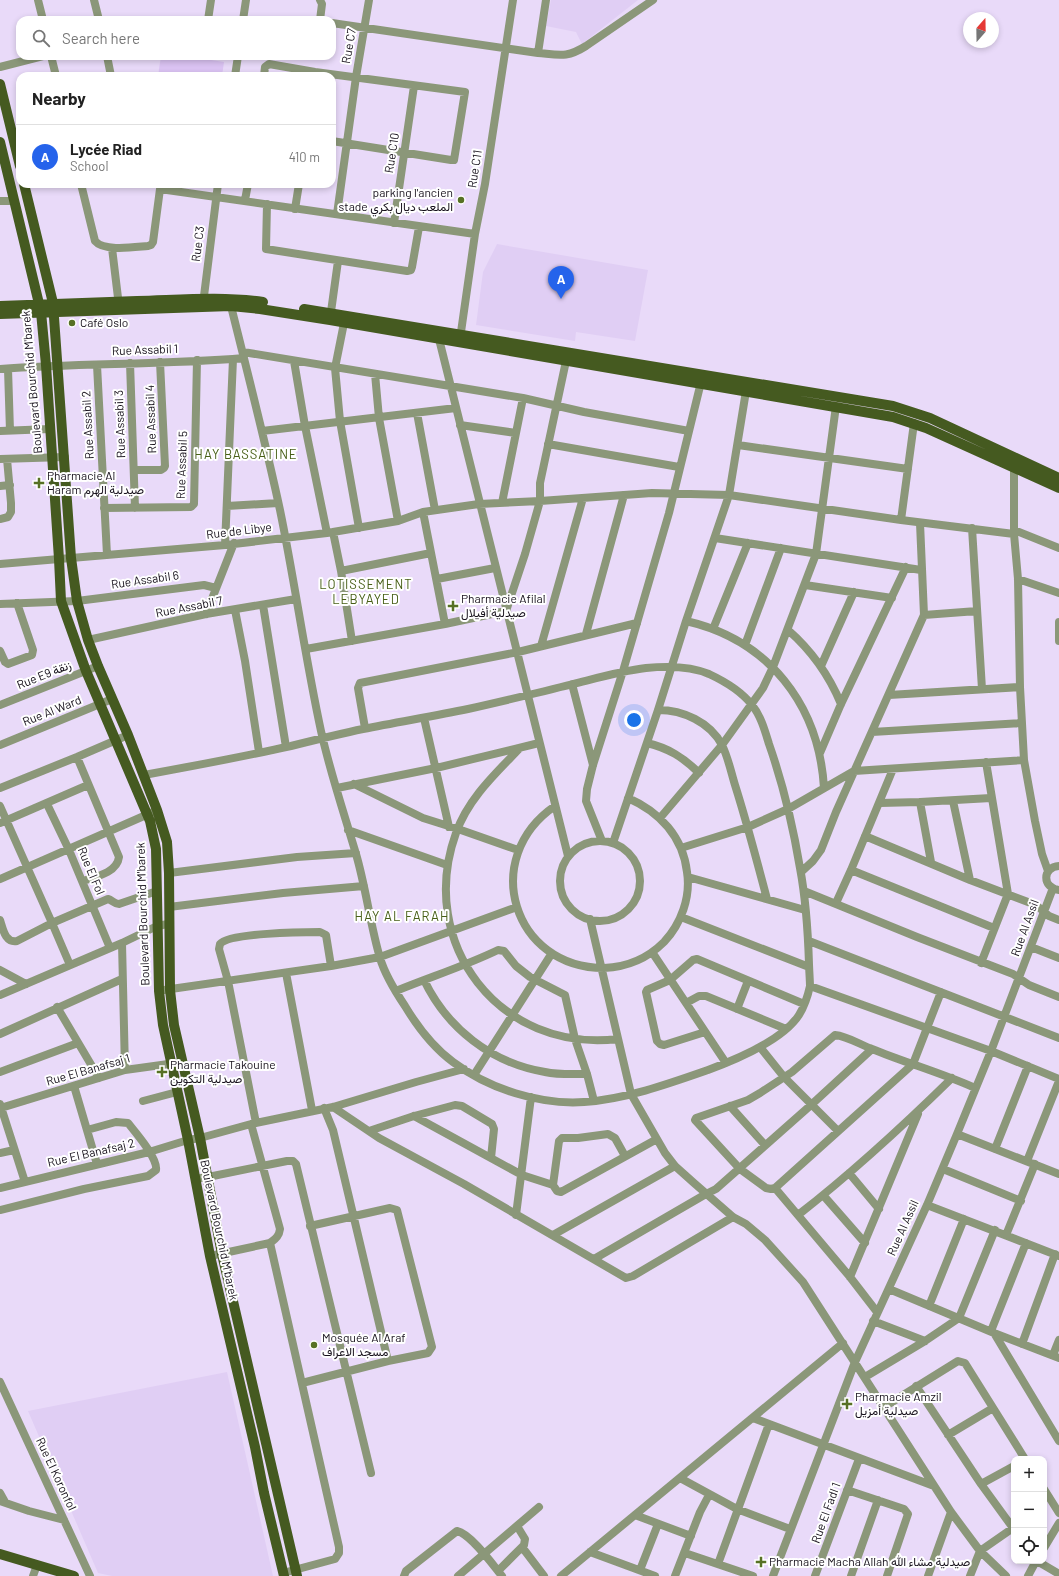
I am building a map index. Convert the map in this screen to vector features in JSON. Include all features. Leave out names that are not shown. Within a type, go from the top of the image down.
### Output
[{"type":"main road","points":[[0,84],[16,150]]},
{"type":"main road","name":"Boulevard Bourchid M'barek","points":[[0,142],[40,308],[46,365],[61,601],[86,671],[152,829],[156,849],[157,926],[161,1013],[170,1063],[188,1140],[210,1256],[284,1574]]},
{"type":"main road","points":[[13,196],[23,188]]},
{"type":"main road","name":"Boulevard Bourchid M'barek","points":[[25,188],[53,307],[65,457],[71,558],[77,601],[88,640],[128,735],[157,810],[167,842],[169,873],[168,924],[170,990],[174,1025],[200,1138],[222,1254],[296,1573]]},
{"type":"main road","points":[[0,314],[53,307],[230,303],[331,316],[702,378],[906,409],[930,418],[1014,462],[1059,488]]},
{"type":"main road","points":[[0,306],[40,308]]},
{"type":"main road","points":[[460,338],[566,361],[702,378],[746,391],[893,417],[914,423],[1059,478]]},
{"type":"main road","points":[[229,1337],[241,1335]]},
{"type":"main road","points":[[0,1554],[74,1576]]},
{"type":"street","points":[[38,0],[42,16]]},
{"type":"street","points":[[94,0],[98,16]]},
{"type":"street","points":[[209,16],[211,0]]},
{"type":"street","points":[[244,16],[246,0]]},
{"type":"street","points":[[320,0],[322,4],[320,16]]},
{"type":"street","name":"Rue C7","points":[[337,214],[356,77],[369,0]]},
{"type":"street","name":"Rue C11","points":[[460,338],[475,234],[485,184],[513,0]]},
{"type":"street","points":[[538,53],[546,0]]},
{"type":"street","points":[[336,24],[505,49],[564,56],[576,53],[653,0]]},
{"type":"street","points":[[0,67],[27,60]]},
{"type":"street","points":[[52,60],[55,72]]},
{"type":"street","points":[[108,60],[111,72]]},
{"type":"street","points":[[236,72],[237,60]]},
{"type":"street","points":[[264,72],[265,67],[269,64],[306,72]]},
{"type":"street","points":[[336,76],[465,92],[454,160],[336,142]]},
{"type":"street","name":"Rue C10","points":[[394,223],[414,86]]},
{"type":"street","points":[[82,188],[94,237],[98,244],[112,248],[151,245],[153,242],[157,188]]},
{"type":"street","points":[[169,188],[295,209],[475,234]]},
{"type":"street","name":"Rue C3","points":[[203,303],[217,188]]},
{"type":"street","points":[[245,200],[247,188]]},
{"type":"street","points":[[295,209],[298,188]]},
{"type":"street","points":[[0,201],[13,196]]},
{"type":"street","points":[[267,204],[266,249],[338,261],[407,271],[411,270],[418,227]]},
{"type":"street","points":[[112,248],[119,306]]},
{"type":"street","points":[[331,316],[338,261]]},
{"type":"street","points":[[144,776],[286,747],[322,738],[365,728],[424,718],[527,696],[623,671],[654,667],[672,667],[695,670],[714,676],[736,690],[751,704],[757,712],[764,727],[780,775],[801,872],[809,941],[810,986],[804,1004],[795,1020],[786,1029],[760,1047],[726,1063],[684,1078],[631,1094],[594,1101],[571,1102],[531,1097],[496,1085],[474,1075],[451,1061],[428,1038],[414,1020],[396,991],[380,957],[356,853],[322,738],[286,538],[262,431],[230,303]]},
{"type":"street","points":[[345,319],[335,368],[340,421],[359,528]]},
{"type":"street","points":[[438,334],[479,504],[518,652],[527,696],[568,856]]},
{"type":"street","name":"Rue Assabil 1","points":[[4,369],[46,365],[97,365],[233,359],[243,355],[294,361],[523,398],[556,406],[689,431]]},
{"type":"street","points":[[225,545],[233,359]]},
{"type":"street","name":"Rue Assabil 5","points":[[104,508],[191,506],[194,504],[197,360]]},
{"type":"street","points":[[294,361],[305,426],[330,533],[341,571],[352,641]]},
{"type":"street","points":[[506,611],[525,554],[540,501],[540,483],[566,361]]},
{"type":"street","name":"Rue Assabil 4","points":[[134,470],[161,470],[165,466],[160,362]]},
{"type":"street","name":"Rue Assabil 3","points":[[130,363],[135,508]]},
{"type":"street","name":"Rue Assabil 2","points":[[97,365],[107,555]]},
{"type":"street","points":[[4,369],[10,431]]},
{"type":"street","points":[[374,374],[379,418],[398,521]]},
{"type":"street","points":[[602,841],[586,801],[587,789],[593,765],[623,671],[674,492],[702,378]]},
{"type":"street","points":[[612,843],[647,743],[686,621],[729,495],[746,391]]},
{"type":"street","points":[[502,503],[523,398]]},
{"type":"street","points":[[660,818],[722,745],[763,688],[773,667],[816,554],[836,406]]},
{"type":"street","points":[[262,431],[456,408]]},
{"type":"street","points":[[417,413],[435,510]]},
{"type":"street","points":[[901,520],[914,423]]},
{"type":"street","points":[[460,425],[516,433]]},
{"type":"street","points":[[0,431],[50,429]]},
{"type":"street","points":[[548,444],[679,467]]},
{"type":"street","points":[[738,445],[908,469]]},
{"type":"street","points":[[0,519],[8,517],[11,512],[10,485],[4,459],[65,457]]},
{"type":"street","points":[[1014,462],[1014,532],[1018,579],[1020,687],[1024,760],[1037,828],[1048,871]]},
{"type":"street","points":[[0,486],[10,485]]},
{"type":"street","name":"Rue de Libye","points":[[0,564],[225,545],[330,533],[398,521],[423,512],[479,504],[674,492],[729,495],[901,520],[1014,532],[1059,548]]},
{"type":"street","points":[[586,634],[624,495]]},
{"type":"street","points":[[540,646],[582,498]]},
{"type":"street","points":[[227,506],[278,503]]},
{"type":"street","points":[[423,512],[445,624]]},
{"type":"street","points":[[801,872],[813,861],[821,850],[924,615],[920,522]]},
{"type":"street","points":[[972,528],[982,689]]},
{"type":"street","points":[[715,538],[921,570]]},
{"type":"street","points":[[206,614],[234,543]]},
{"type":"street","points":[[713,629],[748,543]]},
{"type":"street","points":[[744,645],[781,548]]},
{"type":"street","points":[[341,571],[431,553]]},
{"type":"street","points":[[820,753],[841,704],[906,567]]},
{"type":"street","points":[[437,578],[495,568]]},
{"type":"street","points":[[1018,579],[1059,593]]},
{"type":"street","points":[[805,584],[892,598]]},
{"type":"street","name":"Rue Assabil 6","points":[[0,604],[17,602],[77,601],[198,585],[209,585],[216,588]]},
{"type":"street","points":[[821,666],[854,592]]},
{"type":"street","name":"Rue Assabil 7","points":[[88,640],[206,614],[296,599]]},
{"type":"street","points":[[1,654],[5,662],[8,664],[30,657],[33,653],[17,602]]},
{"type":"street","points":[[263,605],[286,747]]},
{"type":"street","points":[[235,610],[259,752]]},
{"type":"street","points":[[306,649],[445,624],[506,611]]},
{"type":"street","points":[[924,615],[977,612]]},
{"type":"street","points":[[686,621],[713,629],[744,645],[773,667],[788,684],[811,723],[820,753],[824,788]]},
{"type":"street","points":[[365,728],[358,688],[360,683],[518,652],[637,622]]},
{"type":"street","points":[[1059,622],[1059,642]]},
{"type":"street","points":[[788,630],[806,647],[821,666],[832,684],[841,704]]},
{"type":"street","name":"Rue E9 زنقة","points":[[0,705],[98,666]]},
{"type":"street","points":[[572,684],[593,765]]},
{"type":"street","points":[[889,695],[1020,687]]},
{"type":"street","name":"Rue Al Ward","points":[[0,744],[112,699]]},
{"type":"street","points":[[658,710],[676,711],[696,719],[708,728],[722,745],[748,827],[768,899]]},
{"type":"street","points":[[424,718],[449,827]]},
{"type":"street","points":[[872,732],[1022,723]]},
{"type":"street","points":[[0,788],[128,735]]},
{"type":"street","points":[[337,788],[436,768],[539,743]]},
{"type":"street","points":[[647,743],[662,746],[676,753],[688,762],[698,773]]},
{"type":"street","points":[[519,748],[471,802],[458,829],[447,866],[446,899],[451,932],[466,965],[482,988],[513,1016],[540,1030],[575,1039],[592,1041],[618,1039]]},
{"type":"street","points":[[77,757],[119,857],[115,867],[106,873],[83,881]]},
{"type":"street","points":[[681,848],[748,827],[788,809],[854,772],[1024,760]]},
{"type":"street","points":[[981,963],[1008,894],[986,762]]},
{"type":"street","points":[[836,903],[866,836],[893,769]]},
{"type":"street","points":[[354,784],[413,814],[518,850]]},
{"type":"street","points":[[3,822],[88,786]]},
{"type":"street","points":[[555,806],[539,818],[533,825],[522,840],[518,850],[512,874],[517,908],[524,923],[533,936],[552,953],[573,963],[588,967],[602,968],[625,965],[639,960],[652,952],[666,939],[681,916],[686,901],[688,877],[686,863],[681,848],[672,832],[660,818],[645,806],[628,798]]},
{"type":"street","points":[[880,803],[953,801],[991,798]]},
{"type":"street","points":[[953,801],[970,880]]},
{"type":"street","points":[[920,802],[931,862]]},
{"type":"street","name":"Rue El Fol","points":[[47,804],[83,881],[110,948]]},
{"type":"street","points":[[0,806],[3,822],[27,868],[70,965]]},
{"type":"street","points":[[0,879],[69,850],[157,810]]},
{"type":"street","points":[[348,830],[447,866]]},
{"type":"street","points":[[866,836],[931,862],[970,880],[1036,905],[1044,912],[1059,920]]},
{"type":"street","points":[[602,841],[612,843],[628,852],[636,863],[640,876],[640,890],[634,903],[621,915],[608,920],[590,919],[582,916],[572,909],[567,903],[562,892],[560,876],[568,856],[585,844],[602,841]]},
{"type":"street","points":[[169,873],[297,857],[356,853]]},
{"type":"street","points":[[1056,889],[1046,881],[1046,876],[1048,871],[1053,867],[1059,866]]},
{"type":"street","points":[[851,870],[994,928]]},
{"type":"street","points":[[688,877],[806,910]]},
{"type":"street","points":[[169,907],[364,886]]},
{"type":"street","name":"Rue Al Assil","points":[[773,1576],[855,1362],[943,1169],[1005,1016],[1044,912],[1056,889]]},
{"type":"street","points":[[0,920],[7,938],[14,942],[21,940],[52,923],[108,899],[115,904],[121,904],[157,891]]},
{"type":"street","points":[[804,891],[1019,978],[1029,985],[1059,997]]},
{"type":"street","points":[[159,991],[286,973],[380,957],[517,908]]},
{"type":"street","points":[[681,916],[809,967]]},
{"type":"street","points":[[590,919],[631,1094],[657,1139],[675,1166],[733,1217],[754,1230],[803,1282],[951,1512],[980,1551],[1006,1576]]},
{"type":"street","points":[[0,995],[122,943],[157,926],[168,924]]},
{"type":"street","points":[[210,1256],[270,1243],[276,1238],[280,1230],[253,1124],[228,981],[219,949],[222,942],[228,939],[272,933],[323,932],[326,935],[331,966]]},
{"type":"street","points":[[809,941],[1059,1038]]},
{"type":"street","points":[[122,943],[125,1070]]},
{"type":"street","points":[[1031,947],[1059,958]]},
{"type":"street","points":[[396,991],[466,965],[501,950],[520,970],[534,980],[565,995],[575,1039],[587,1074],[594,1101]]},
{"type":"street","points":[[652,952],[726,1063]]},
{"type":"street","points":[[474,1075],[552,953]]},
{"type":"street","points":[[705,1032],[664,1045],[658,1043],[646,991],[670,980],[691,960],[695,959],[804,1004]]},
{"type":"street","points":[[0,970],[26,984]]},
{"type":"street","points":[[286,973],[312,1110]]},
{"type":"street","points":[[0,1034],[57,1007],[122,980]]},
{"type":"street","points":[[424,980],[434,999],[452,1023],[488,1052],[512,1063],[538,1071],[559,1074],[587,1074]]},
{"type":"street","points":[[736,1009],[748,981]]},
{"type":"street","points":[[810,986],[991,1051],[1059,1080],[1027,1161]]},
{"type":"street","points":[[941,992],[913,1064],[775,1188],[766,1188],[740,1169],[695,1120],[696,1118],[748,1100],[784,1077],[812,1056],[835,1035],[841,1036],[872,1049],[913,1064],[952,1078],[976,1088]]},
{"type":"street","points":[[686,1004],[702,995],[786,1029]]},
{"type":"street","points":[[57,1007],[100,1078]]},
{"type":"street","points":[[0,1072],[78,1043]]},
{"type":"street","points":[[760,1047],[784,1077],[838,1130]]},
{"type":"street","points":[[594,1259],[716,1189],[812,1105],[872,1049]]},
{"type":"street","name":"Rue El Banafsaj 1","points":[[1,1106],[125,1070],[183,1062]]},
{"type":"street","points":[[995,1148],[1028,1066]]},
{"type":"street","name":"Rue El Banafsaj 2","points":[[0,1188],[149,1152],[188,1140],[329,1107],[424,1079],[464,1069]]},
{"type":"street","points":[[798,1215],[849,1173],[919,1111],[952,1078]]},
{"type":"street","points":[[74,1086],[97,1164]]},
{"type":"street","points":[[143,1101],[177,1092]]},
{"type":"street","points":[[516,1215],[531,1097]]},
{"type":"street","points":[[1,1106],[2,1119],[25,1182]]},
{"type":"street","points":[[369,1131],[414,1116],[451,1106],[462,1106],[492,1124],[494,1129],[491,1158]]},
{"type":"street","points":[[730,1106],[765,1146]]},
{"type":"street","points":[[329,1107],[553,1235],[620,1276],[626,1278],[631,1278],[733,1217]]},
{"type":"street","points":[[329,1107],[332,1130],[388,1361]]},
{"type":"street","points":[[850,1277],[919,1111]]},
{"type":"street","points":[[414,1116],[522,1175],[553,1184]]},
{"type":"street","points":[[0,1210],[152,1174],[156,1170],[156,1166],[149,1152],[128,1123],[116,1122],[87,1130]]},
{"type":"street","points":[[625,1156],[615,1138],[608,1134],[578,1138],[562,1138],[559,1141],[553,1184],[557,1191],[561,1192],[657,1139]]},
{"type":"street","points":[[957,1134],[1058,1173]]},
{"type":"street","points":[[0,1154],[14,1150]]},
{"type":"street","points":[[195,1179],[263,1165],[287,1161],[295,1162],[310,1226],[324,1274],[370,1473]]},
{"type":"street","points":[[1006,1235],[1035,1164]]},
{"type":"street","points":[[553,1235],[675,1166]]},
{"type":"street","points":[[943,1169],[1020,1201]]},
{"type":"street","points":[[849,1173],[879,1209]]},
{"type":"street","points":[[775,1188],[850,1277],[877,1312]]},
{"type":"street","points":[[823,1195],[865,1242]]},
{"type":"street","points":[[927,1205],[1057,1255],[1022,1344]]},
{"type":"street","points":[[302,1382],[428,1353],[432,1347],[399,1212],[396,1209],[390,1208],[353,1215],[310,1226]]},
{"type":"street","points":[[929,1306],[964,1219]]},
{"type":"street","points":[[865,1377],[925,1341],[959,1318],[995,1230]]},
{"type":"street","points":[[270,1243],[339,1547],[339,1553],[335,1560],[296,1573],[284,1574]]},
{"type":"street","points":[[992,1332],[1026,1243]]},
{"type":"street","points":[[889,1289],[1056,1357],[1059,1340]]},
{"type":"street","points":[[873,1321],[925,1341]]},
{"type":"street","points":[[992,1332],[1059,1441]]},
{"type":"street","points":[[561,1576],[843,1344]]},
{"type":"street","points":[[884,1407],[916,1386],[958,1361],[961,1361],[965,1363],[1023,1456]]},
{"type":"street","name":"Rue El Koronfol","points":[[0,1382],[90,1576]]},
{"type":"street","points":[[916,1386],[981,1484],[1013,1528],[980,1551],[970,1576]]},
{"type":"street","points":[[948,1435],[993,1408]]},
{"type":"street","points":[[753,1418],[934,1486]]},
{"type":"street","points":[[718,1564],[769,1424]]},
{"type":"street","name":"Rue El Fadl 1","points":[[815,1576],[859,1458]]},
{"type":"street","points":[[981,1484],[1011,1468]]},
{"type":"street","points":[[680,1478],[737,1509],[790,1529]]},
{"type":"street","points":[[847,1490],[904,1510],[908,1514],[887,1576]]},
{"type":"street","points":[[1046,1492],[1059,1513]]},
{"type":"street","points":[[0,1493],[2,1502],[64,1520]]},
{"type":"street","points":[[675,1576],[685,1553],[690,1536],[709,1495]]},
{"type":"street","points":[[851,1576],[878,1500]]},
{"type":"street","points":[[458,1576],[539,1507]]},
{"type":"street","points":[[928,1576],[951,1512]]},
{"type":"street","points":[[635,1515],[690,1536]]},
{"type":"street","points":[[640,1570],[658,1524]]},
{"type":"street","points":[[407,1574],[455,1531],[464,1533],[484,1553],[500,1573],[522,1547],[525,1539],[517,1526]]},
{"type":"street","points":[[1047,1544],[1058,1529]]},
{"type":"street","points":[[522,1547],[544,1576]]},
{"type":"street","points":[[590,1552],[655,1576]]},
{"type":"street","points":[[685,1553],[753,1576]]},
{"type":"street","points":[[1028,1576],[1035,1564]]},
{"type":"street","points":[[1042,1564],[1059,1574]]},
{"type":"street","points":[[33,1576],[37,1565]]},
{"type":"shaded area","points":[[551,0],[638,0],[582,44],[576,32],[546,26]]},
{"type":"shaded area","points":[[160,60],[211,60],[224,62],[223,72],[159,72]]},
{"type":"shaded area","points":[[497,244],[648,270],[635,341],[576,332],[575,341],[476,325],[483,272]]},
{"type":"shaded area","points":[[227,1372],[273,1576],[112,1576],[98,1573],[28,1411]]},
{"type":"place","name":"parking l'ancien stade الملعب ديال بكري","points":[[461,200]]},
{"type":"place","name":"Lycée Riad","points":[[561,299]]},
{"type":"place","name":"Café Oslo","points":[[72,323]]},
{"type":"place","name":"Pharmacie Al Haram صيدلية الهرم","points":[[39,483]]},
{"type":"place","name":"Pharmacie Afilal صيدلية أفيلال","points":[[453,606]]},
{"type":"place","name":"Pharmacie Takouine صيدلية التكوين","points":[[162,1072]]},
{"type":"place","name":"Mosquée Al Araf مسجد الاعراف","points":[[314,1345]]},
{"type":"place","name":"Pharmacie Amzil صيدلية أمزيل","points":[[847,1404]]},
{"type":"place","name":"Pharmacie Macha Allah صيدلية مشاء الله","points":[[761,1562]]},
{"type":"district","name":"HAY BASSATINE","points":[[246,454]]},
{"type":"district","name":"LOTISSEMENT LEBYAYED","points":[[366,592]]},
{"type":"district","name":"HAY AL FARAH","points":[[402,916]]}]
